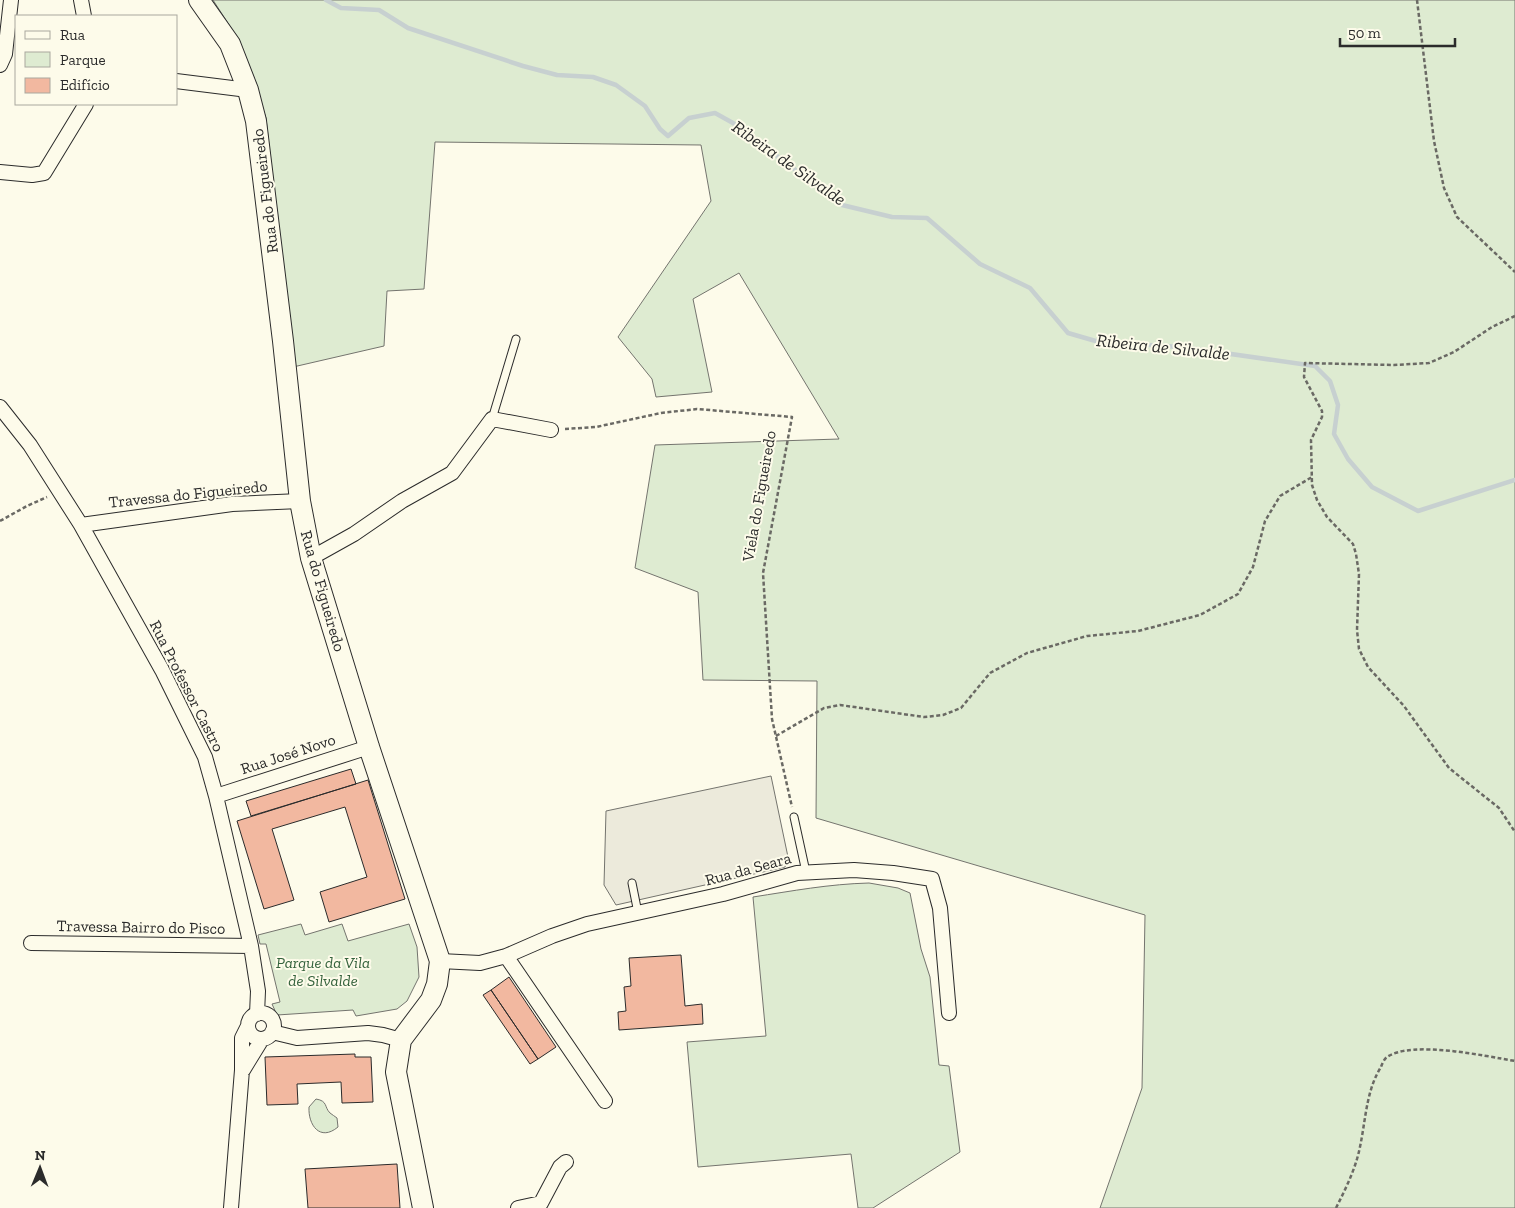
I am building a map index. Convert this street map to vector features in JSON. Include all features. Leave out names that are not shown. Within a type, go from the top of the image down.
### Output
[{"type":"main road","name":"Rua do Figueiredo","points":[[199,0],[230,44],[248,90],[256,120],[300,501],[311,558],[440,962],[437,984],[431,1000],[401,1040]]},
{"type":"main road","points":[[401,1040],[396,1072],[423,1208]]},
{"type":"street","points":[[0,65],[5,54],[11,0]]},
{"type":"street","points":[[81,0],[84,15]]},
{"type":"street","points":[[178,82],[248,90]]},
{"type":"street","points":[[0,172],[32,175],[44,173],[85,105]]},
{"type":"street","name":"Rua Professor Castro","points":[[0,408],[30,444],[81,525],[186,716],[206,757],[251,946],[258,991],[257,1014]]},
{"type":"street","points":[[311,558],[354,534],[402,501],[452,473],[492,419],[551,430]]},
{"type":"street","name":"Travessa do Figueiredo","points":[[81,525],[232,504],[300,501]]},
{"type":"street","name":"Rua José Novo","points":[[216,796],[370,747]]},
{"type":"street","name":"Rua da Seara","points":[[440,962],[480,963],[506,956],[552,936],[587,924],[723,894],[798,873],[854,870],[893,873],[932,879],[940,908],[949,1013]]},
{"type":"street","name":"Travessa Bairro do Pisco","points":[[31,943],[251,946]]},
{"type":"street","points":[[506,956],[605,1101]]},
{"type":"street","points":[[231,1208],[242,1070],[242,1038],[250,1019],[257,1014],[266,1014],[272,1019],[274,1028],[242,1070]]},
{"type":"street","points":[[248,1026],[254,1037],[296,1038],[368,1033],[401,1040]]},
{"type":"street","points":[[518,1208],[542,1205],[560,1167],[566,1162]]},
{"type":"lane","points":[[492,419],[516,339]]},
{"type":"lane","points":[[794,817],[806,872]]},
{"type":"lane","points":[[632,883],[638,913]]},
{"type":"path","points":[[1417,0],[1434,141],[1444,188],[1457,217],[1515,272]]},
{"type":"path","points":[[1515,316],[1492,327],[1454,352],[1429,363],[1394,365],[1305,364],[1304,377],[1322,411],[1322,417],[1311,440],[1312,477],[1318,500],[1327,517],[1353,544],[1356,554],[1359,574],[1357,630],[1359,649],[1368,667],[1404,706],[1450,768],[1500,808],[1515,832]]},
{"type":"path","name":"Viela do Figueiredo","points":[[551,430],[596,428],[661,413],[697,409],[792,417],[763,573],[772,719],[794,817]]},
{"type":"path","points":[[776,736],[824,708],[840,705],[924,717],[943,715],[961,708],[990,673],[1027,654],[1087,636],[1138,631],[1200,614],[1238,594],[1253,567],[1265,521],[1280,496],[1312,477]]},
{"type":"path","points":[[0,521],[27,506],[60,492]]},
{"type":"path","points":[[1510,824],[1515,828]]},
{"type":"path","points":[[1336,1208],[1350,1181],[1369,1094],[1376,1073],[1386,1057],[1408,1050],[1459,1051],[1515,1061]]},
{"type":"green space","points":[[213,0],[1515,0],[1515,1208],[1100,1208],[1142,1088],[1145,915],[816,818],[817,681],[703,680],[698,592],[635,568],[655,445],[839,439],[739,273],[693,299],[712,392],[656,397],[652,379],[618,337],[711,201],[701,145],[435,142],[424,289],[387,291],[384,346],[293,367],[266,118],[240,42]]},
{"type":"green space","points":[[869,883],[898,888],[910,893],[921,949],[930,977],[939,1065],[949,1066],[960,1152],[873,1208],[858,1208],[851,1154],[698,1167],[687,1042],[766,1036],[753,897],[825,886]]},
{"type":"green space","name":"Parque da Vila de Silvalde","points":[[301,924],[305,935],[342,924],[348,941],[409,924],[417,947],[419,977],[407,1001],[397,1009],[356,1016],[353,1010],[277,1015],[272,1004],[280,1002],[266,944],[260,944],[258,935]]},
{"type":"green space","points":[[316,1099],[324,1103],[328,1111],[337,1118],[338,1127],[332,1131],[321,1132],[313,1125],[309,1114],[309,1107]]},
{"type":"shaded area","points":[[771,776],[788,857],[785,867],[616,905],[604,885],[606,811]]},
{"type":"building","points":[[351,769],[356,784],[251,816],[246,801]]},
{"type":"building","points":[[368,780],[405,899],[329,922],[320,892],[367,877],[345,807],[272,829],[294,900],[264,909],[237,821]]},
{"type":"building","points":[[681,955],[685,1006],[702,1004],[703,1024],[619,1030],[618,1012],[626,1011],[624,987],[631,986],[629,958]]},
{"type":"building","points":[[509,977],[556,1047],[538,1059],[491,990]]},
{"type":"building","points":[[491,990],[538,1059],[530,1064],[483,995]]},
{"type":"building","points":[[355,1054],[355,1057],[371,1057],[373,1102],[342,1103],[341,1082],[297,1084],[298,1104],[267,1105],[265,1057]]},
{"type":"building","points":[[397,1164],[400,1208],[308,1208],[305,1169]]},
{"type":"waterway","name":"Ribeira de Silvalde","points":[[326,0],[341,8],[379,10],[408,28],[523,66],[557,75],[593,77],[616,85],[645,106],[660,129],[668,136],[689,118],[715,113],[733,123],[842,205],[892,217],[927,218],[980,264],[1030,288],[1068,333],[1099,342],[1182,347],[1315,366],[1330,381],[1338,405],[1334,434],[1348,459],[1372,487],[1418,511],[1515,480]]}]
